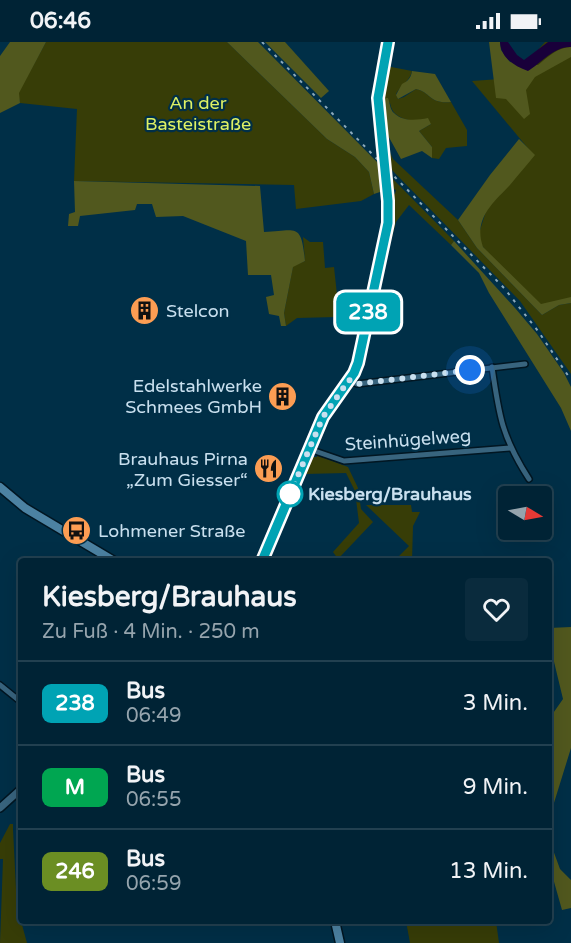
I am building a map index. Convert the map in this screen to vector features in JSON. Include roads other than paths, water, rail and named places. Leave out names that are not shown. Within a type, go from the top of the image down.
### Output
[{"type":"main road","points":[[263,558],[323,417],[358,363],[388,223],[378,98],[388,42]]},
{"type":"main road","points":[[0,487],[25,508],[109,558]]},
{"type":"main road","points":[[336,924],[340,943]]},
{"type":"street","points":[[349,380],[357,384],[525,364]]},
{"type":"street","points":[[492,367],[499,416],[510,448],[529,478]]},
{"type":"street","name":"Steinhügelweg","points":[[309,449],[344,461],[510,448]]},
{"type":"street","points":[[0,685],[18,700]]},
{"type":"street","points":[[0,808],[18,792]]},
{"type":"railway","points":[[262,42],[504,288],[538,331],[571,380]]},
{"type":"place","name":"Stelcon","points":[[145,311]]},
{"type":"place","name":"Edelstahlwerke Schmees GmbH","points":[[283,396]]},
{"type":"place","name":"Brauhaus Pirna „Zum Giesser“","points":[[269,469]]},
{"type":"place","name":"Kiesberg/Brauhaus","points":[[290,494]]},
{"type":"place","name":"Lohmener Straße","points":[[77,531]]},
{"type":"park label","name":"An der Basteistraße","points":[[198,113]]}]
